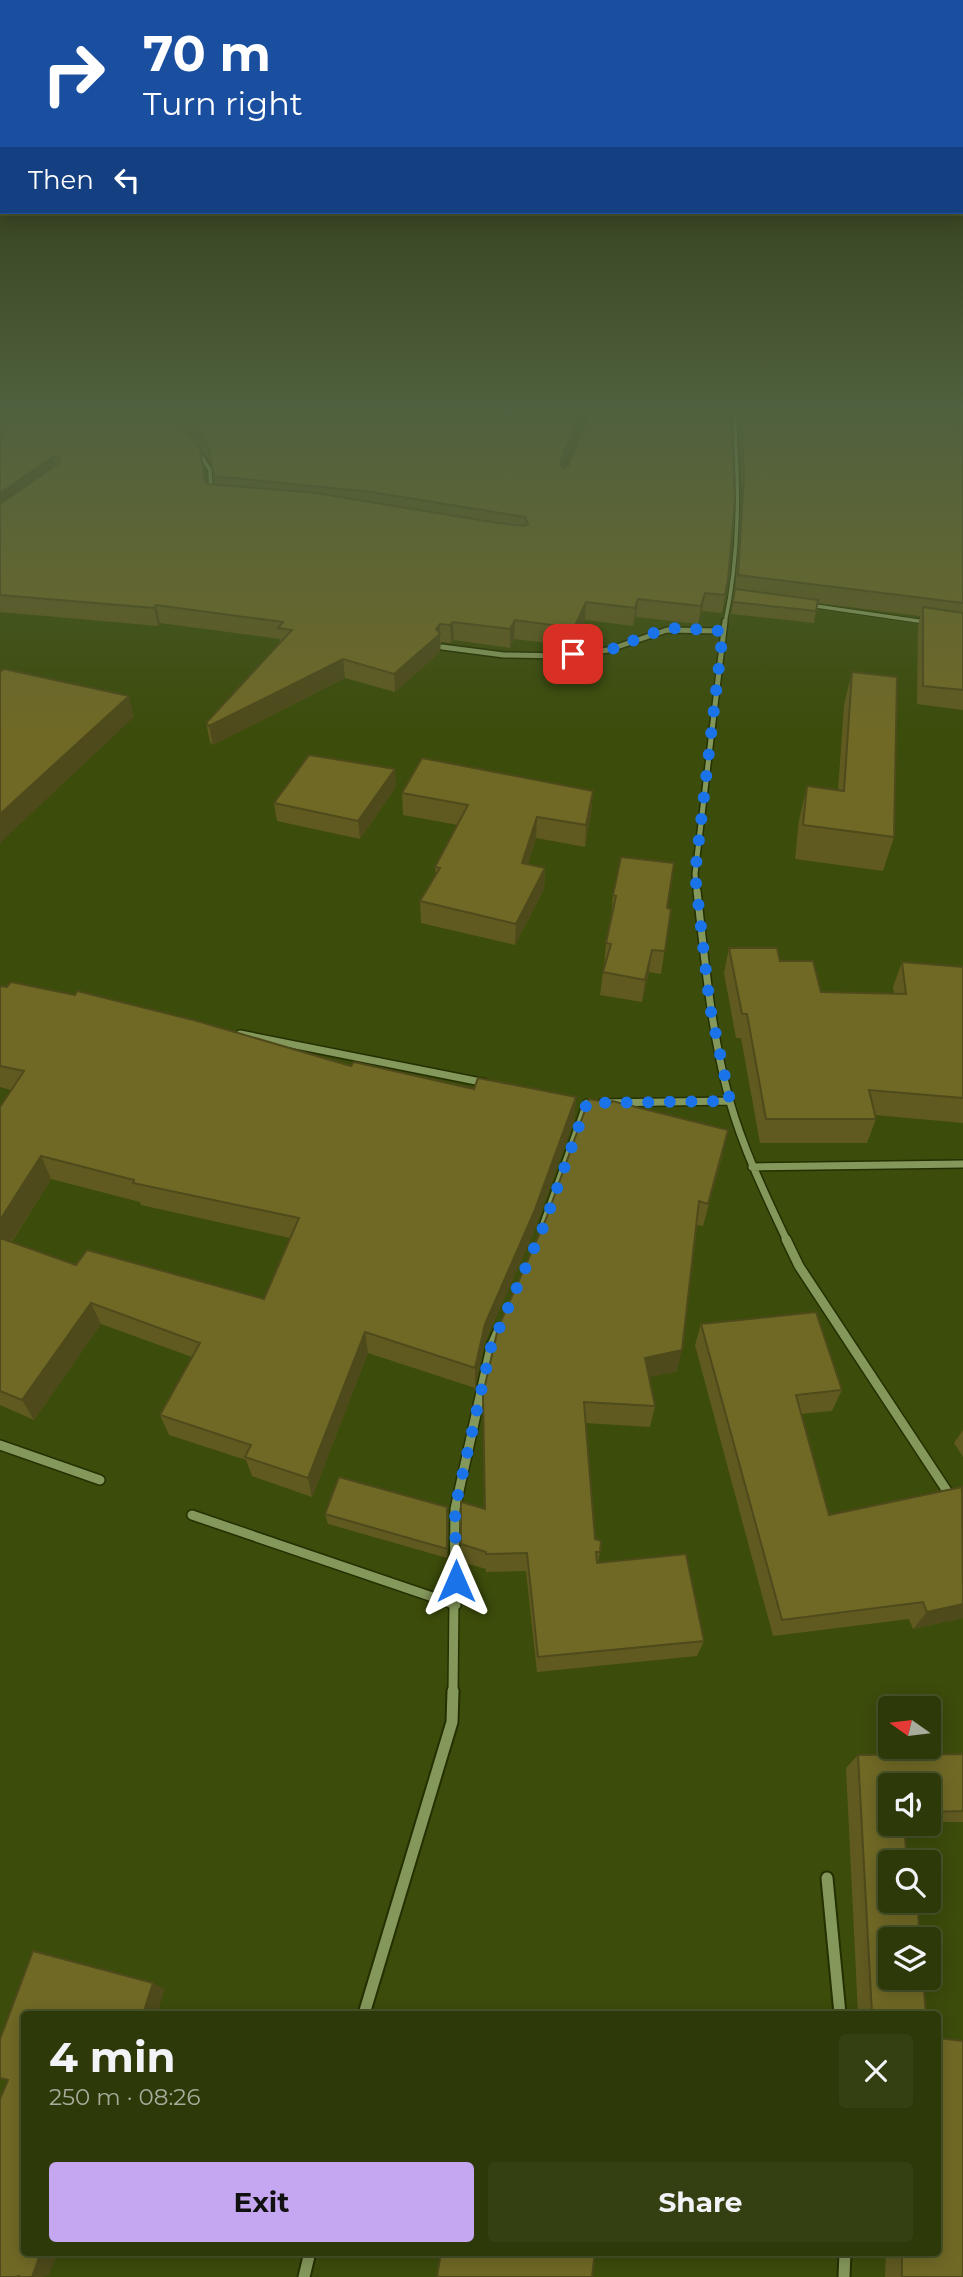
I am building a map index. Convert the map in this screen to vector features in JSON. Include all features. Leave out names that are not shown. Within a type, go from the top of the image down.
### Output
[{"type":"street","points":[[736,520],[732,597],[723,631],[695,874],[710,1007],[730,1101],[752,1167],[799,1266],[956,1504]]},
{"type":"street","points":[[797,604],[936,624]]},
{"type":"street","points":[[442,647],[494,654],[554,656],[610,650],[649,634],[676,628],[723,631]]},
{"type":"street","points":[[237,1034],[492,1085]]},
{"type":"street","points":[[573,1101],[730,1101]]},
{"type":"street","points":[[539,1235],[587,1103]]},
{"type":"street","points":[[752,1167],[963,1164]]},
{"type":"street","points":[[365,2011],[452,1722],[456,1605],[455,1508],[491,1347],[502,1322]]},
{"type":"street","points":[[0,1445],[100,1480]]},
{"type":"street","points":[[192,1515],[456,1605]]},
{"type":"street","points":[[827,1878],[840,2011]]},
{"type":"street","points":[[304,2277],[309,2256]]},
{"type":"street","points":[[844,2277],[845,2256]]},
{"type":"building","points":[[0,520],[481,520],[524,526],[528,524],[526,520],[733,520],[725,595],[705,593],[701,606],[638,599],[635,608],[586,602],[574,628],[515,620],[510,629],[453,622],[450,625],[440,624],[436,629],[440,634],[394,674],[343,659],[209,726],[206,723],[292,630],[278,628],[283,622],[156,605],[154,608],[0,595]]},
{"type":"building","points":[[741,520],[963,520],[963,603],[738,575]]},
{"type":"building","points":[[735,589],[818,600],[816,611],[733,602]]},
{"type":"building","points":[[923,607],[963,613],[963,690],[923,686]]},
{"type":"building","points":[[4,669],[129,696],[0,814],[0,672]]},
{"type":"building","points":[[852,672],[897,677],[894,837],[803,825],[807,786],[844,791]]},
{"type":"building","points":[[309,755],[395,769],[358,821],[274,803]]},
{"type":"building","points":[[422,758],[593,791],[586,825],[537,817],[522,863],[545,868],[516,924],[420,901],[440,868],[435,867],[468,805],[402,793]]},
{"type":"building","points":[[621,857],[674,863],[667,908],[671,909],[665,951],[652,950],[645,980],[603,972],[611,944],[606,943]]},
{"type":"building","points":[[729,948],[777,948],[780,961],[813,961],[821,992],[906,994],[902,962],[963,967],[963,1098],[869,1090],[876,1119],[766,1119],[747,1014],[742,1014]]},
{"type":"building","points":[[11,982],[75,995],[77,991],[197,1021],[351,1066],[354,1062],[474,1089],[478,1078],[576,1097],[534,1212],[485,1324],[475,1368],[365,1332],[308,1478],[245,1457],[251,1445],[160,1415],[200,1343],[91,1303],[22,1400],[0,1391],[0,1238],[76,1265],[87,1250],[264,1299],[299,1218],[133,1183],[134,1180],[41,1156],[0,1220],[0,1107],[24,1071],[0,1066],[0,986],[7,987]]},
{"type":"building","points":[[589,1099],[612,1101],[728,1130],[708,1204],[699,1201],[682,1350],[645,1358],[655,1406],[584,1402],[595,1539],[601,1541],[600,1552],[596,1552],[597,1563],[686,1554],[704,1641],[538,1657],[527,1553],[486,1554],[461,1544],[461,1502],[485,1509],[483,1394],[498,1328],[546,1219]]},
{"type":"building","points":[[816,1312],[842,1390],[796,1395],[829,1515],[962,1487],[963,1604],[927,1612],[923,1602],[782,1620],[701,1324]]},
{"type":"building","points":[[339,1477],[447,1507],[447,1549],[325,1514]]},
{"type":"building","points":[[942,1754],[963,1754],[963,1811],[941,1812],[941,1773],[878,1773],[878,1836],[905,1836],[906,1850],[878,1850],[878,1913],[918,1913],[919,1927],[878,1927],[878,1990],[924,1990],[926,2011],[872,2011],[858,1755],[878,1755],[878,1759],[942,1759]]},
{"type":"building","points":[[33,1951],[153,1983],[144,2011],[21,2011],[21,2256],[40,2256],[32,2277],[0,2277],[0,2099],[8,2080],[0,2078],[0,2039]]},
{"type":"building","points":[[941,2038],[963,2041],[963,2277],[902,2277],[902,2256],[941,2256]]},
{"type":"building","points":[[440,2256],[595,2256],[592,2277],[437,2277]]},
{"type":"route","points":[[456,1581],[455,1508],[491,1347],[545,1223],[587,1103],[730,1101],[710,1007],[695,874],[723,631],[676,628],[649,634],[610,650],[573,654]]}]
